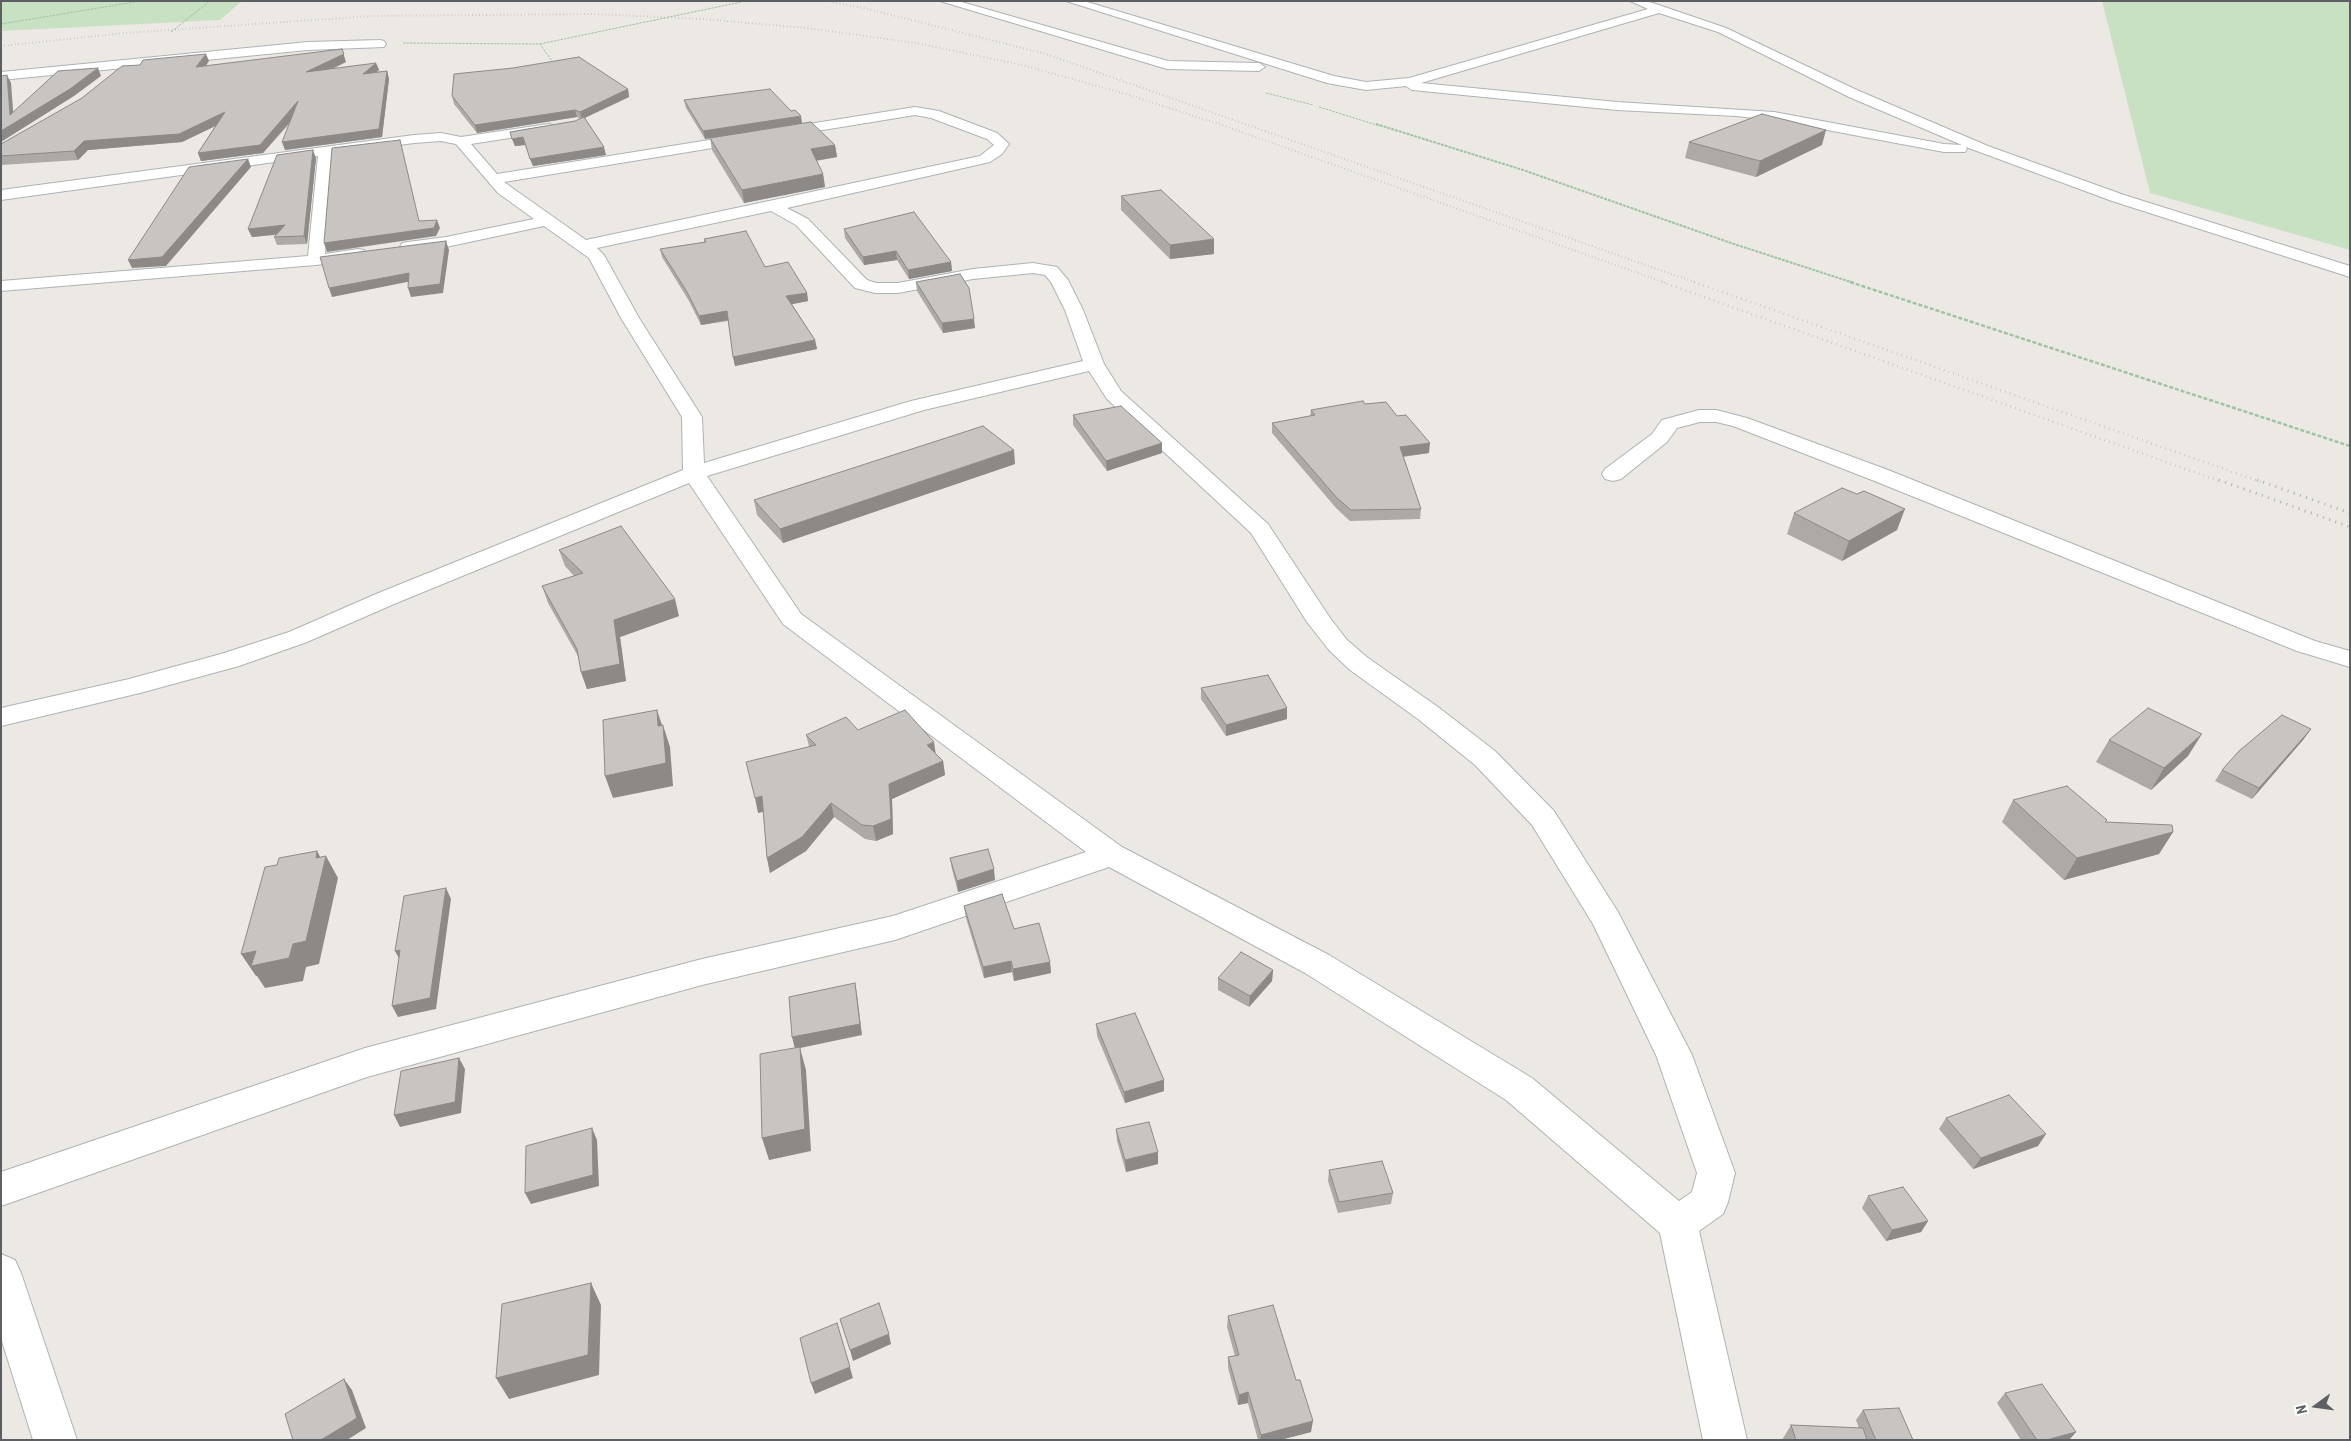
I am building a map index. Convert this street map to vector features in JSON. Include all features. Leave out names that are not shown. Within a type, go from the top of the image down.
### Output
[{"type":"street","points":[[945,1],[1167,65],[1221,68],[1281,66]]},
{"type":"street","points":[[1071,1],[1281,66],[1355,86],[1396,84],[1617,106],[1736,112],[1774,116],[1944,148],[1983,149]]},
{"type":"street","points":[[1635,1],[1722,30],[1854,94],[1983,149],[2118,198],[2350,272]]},
{"type":"street","points":[[1396,84],[1660,9]]},
{"type":"street","points":[[1,76],[308,46],[380,44]]},
{"type":"street","points":[[107,79],[128,63]]},
{"type":"street","points":[[493,179],[915,111],[934,114],[992,136],[1002,144],[997,151],[985,159],[583,246]]},
{"type":"street","points":[[1,195],[326,151],[441,137],[461,141],[557,126]]},
{"type":"street","points":[[461,141],[503,190],[596,255],[630,318],[692,417],[694,473],[792,619],[1111,855],[1317,964],[1519,1088],[1678,1224],[1725,1440]]},
{"type":"street","points":[[316,260],[326,151]]},
{"type":"street","points":[[773,206],[802,222],[832,256],[861,284],[875,288],[898,288],[973,274],[1033,268],[1051,271],[1059,280],[1074,310],[1094,364],[1114,395],[1260,529],[1320,622],[1338,645],[1359,664],[1428,713],[1485,758],[1543,818],[1607,920],[1674,1054],[1716,1173],[1709,1202],[1678,1224]]},
{"type":"street","points":[[390,250],[446,242],[547,221]]},
{"type":"street","points":[[1,286],[316,260],[371,252]]},
{"type":"street","points":[[1,717],[230,660],[298,637],[385,599],[694,473],[918,405],[1094,364]]},
{"type":"street","points":[[1613,474],[1660,438],[1669,424],[1699,416],[1716,416],[1740,422],[1880,475],[2306,646],[2350,660]]},
{"type":"street","points":[[1,1189],[365,1063],[702,972],[895,928],[1111,855]]},
{"type":"street","points":[[1,1273],[55,1440]]},
{"type":"path","points":[[1,24],[141,1]]},
{"type":"path","points":[[380,44],[540,44],[746,1]]},
{"type":"path","points":[[540,44],[556,67]]},
{"type":"path","points":[[1264,92],[1523,170],[1731,243],[2350,446]]},
{"type":"green space","points":[[2,1],[242,1],[220,20],[1,31]]},
{"type":"green space","points":[[2102,1],[2350,1],[2350,250],[2150,193]]},
{"type":"building","points":[[342,49],[344,54],[306,72],[376,63],[363,74],[387,71],[379,129],[282,142],[298,101],[260,145],[198,153],[225,112],[179,134],[84,141],[74,151],[1,156],[1,144],[82,98],[122,66],[140,65],[143,60],[206,54],[196,67]]},
{"type":"building","points":[[579,57],[628,89],[580,112],[575,110],[475,125],[452,96],[454,74],[513,68]]},
{"type":"building","points":[[98,68],[70,89],[1,131],[1,76],[7,75],[10,115],[58,71]]},
{"type":"building","points":[[770,89],[791,111],[795,110],[801,116],[703,131],[684,100]]},
{"type":"building","points":[[1762,114],[1826,130],[1760,161],[1689,142]]},
{"type":"building","points":[[584,117],[604,147],[530,159],[523,137],[512,139],[510,132],[575,121]]},
{"type":"building","points":[[811,122],[835,145],[811,149],[823,174],[742,190],[710,138]]},
{"type":"building","points":[[400,140],[419,221],[437,220],[434,228],[324,243],[332,148]]},
{"type":"building","points":[[313,150],[304,236],[274,237],[285,225],[248,229],[277,155]]},
{"type":"building","points":[[248,159],[162,257],[128,260],[189,167]]},
{"type":"building","points":[[1161,190],[1214,239],[1170,245],[1121,196]]},
{"type":"building","points":[[914,212],[951,262],[908,270],[896,251],[863,257],[844,229]]},
{"type":"building","points":[[746,231],[765,267],[788,262],[807,293],[786,296],[815,340],[733,357],[727,311],[699,316],[687,292],[660,249],[706,242],[704,239]]},
{"type":"building","points":[[446,241],[440,284],[408,288],[409,273],[329,288],[320,257]]},
{"type":"building","points":[[960,274],[969,288],[974,319],[942,323],[916,282]]},
{"type":"building","points":[[1363,401],[1365,404],[1386,402],[1397,416],[1406,415],[1430,443],[1400,447],[1421,509],[1351,510],[1337,498],[1272,423],[1315,415],[1311,410]]},
{"type":"building","points":[[1121,406],[1162,443],[1106,461],[1073,415]]},
{"type":"building","points":[[983,426],[1014,450],[780,529],[754,500]]},
{"type":"building","points":[[1842,488],[1857,494],[1864,491],[1905,509],[1849,541],[1794,513]]},
{"type":"building","points":[[621,526],[675,599],[614,620],[620,664],[581,672],[577,649],[542,586],[583,573],[559,550]]},
{"type":"building","points":[[1268,675],[1287,708],[1226,725],[1201,688]]},
{"type":"building","points":[[2148,708],[2202,734],[2164,768],[2109,740]]},
{"type":"building","points":[[657,710],[658,726],[663,725],[666,763],[605,776],[603,720]]},
{"type":"building","points":[[905,710],[934,742],[927,745],[943,761],[889,784],[891,819],[873,826],[862,825],[831,803],[802,837],[767,858],[762,796],[755,798],[746,762],[816,745],[806,735],[846,717],[858,730]]},
{"type":"building","points":[[2282,715],[2311,729],[2259,788],[2222,770],[2239,751]]},
{"type":"building","points":[[2067,786],[2107,820],[2105,822],[2172,825],[2173,832],[2077,858],[2013,800]]},
{"type":"building","points":[[988,849],[994,869],[957,881],[950,858]]},
{"type":"building","points":[[317,851],[316,858],[326,856],[306,941],[293,944],[289,958],[251,966],[256,951],[241,954],[265,867],[277,865],[279,858]]},
{"type":"building","points":[[446,888],[430,998],[392,1006],[400,950],[395,951],[404,896]]},
{"type":"building","points":[[1002,894],[1014,929],[1039,923],[1050,962],[1013,969],[1011,961],[983,967],[964,906]]},
{"type":"building","points":[[1241,952],[1273,970],[1250,996],[1218,978]]},
{"type":"building","points":[[855,983],[860,1024],[792,1037],[789,997]]},
{"type":"building","points":[[1135,1013],[1164,1080],[1124,1092],[1096,1024]]},
{"type":"building","points":[[800,1047],[805,1129],[762,1138],[760,1054]]},
{"type":"building","points":[[459,1058],[455,1102],[394,1115],[401,1071]]},
{"type":"building","points":[[2009,1095],[2046,1134],[1981,1158],[1946,1118]]},
{"type":"building","points":[[1149,1122],[1158,1152],[1125,1160],[1116,1129]]},
{"type":"building","points":[[592,1128],[593,1175],[525,1193],[526,1146]]},
{"type":"building","points":[[1382,1161],[1393,1193],[1339,1202],[1329,1170]]},
{"type":"building","points":[[1903,1187],[1928,1221],[1892,1230],[1868,1196]]},
{"type":"building","points":[[591,1283],[588,1355],[496,1378],[502,1304]]},
{"type":"building","points":[[879,1303],[889,1334],[850,1350],[840,1319]]},
{"type":"building","points":[[1273,1305],[1296,1380],[1300,1380],[1313,1421],[1261,1435],[1248,1392],[1239,1395],[1228,1357],[1239,1355],[1228,1316]]},
{"type":"building","points":[[837,1323],[850,1367],[811,1383],[800,1338]]},
{"type":"building","points":[[344,1379],[357,1418],[321,1440],[293,1440],[285,1414]]},
{"type":"building","points":[[2042,1384],[2076,1432],[2046,1440],[2037,1440],[2005,1393]]},
{"type":"building","points":[[1899,1408],[1913,1440],[1876,1440],[1863,1410]]},
{"type":"building","points":[[1791,1425],[1863,1428],[1867,1440],[1796,1440]]},
{"type":"railway","points":[[826,1],[868,9],[1046,54],[1697,283]]},
{"type":"railway","points":[[1,46],[125,33],[371,16],[594,14],[703,19],[807,28],[916,43],[1022,65],[1126,94],[1219,124],[1666,283]]},
{"type":"railway","points":[[1662,282],[2222,482]]},
{"type":"railway","points":[[1694,282],[2261,482]]},
{"type":"railway","points":[[2219,480],[2350,527]]},
{"type":"railway","points":[[2257,480],[2350,513]]}]
